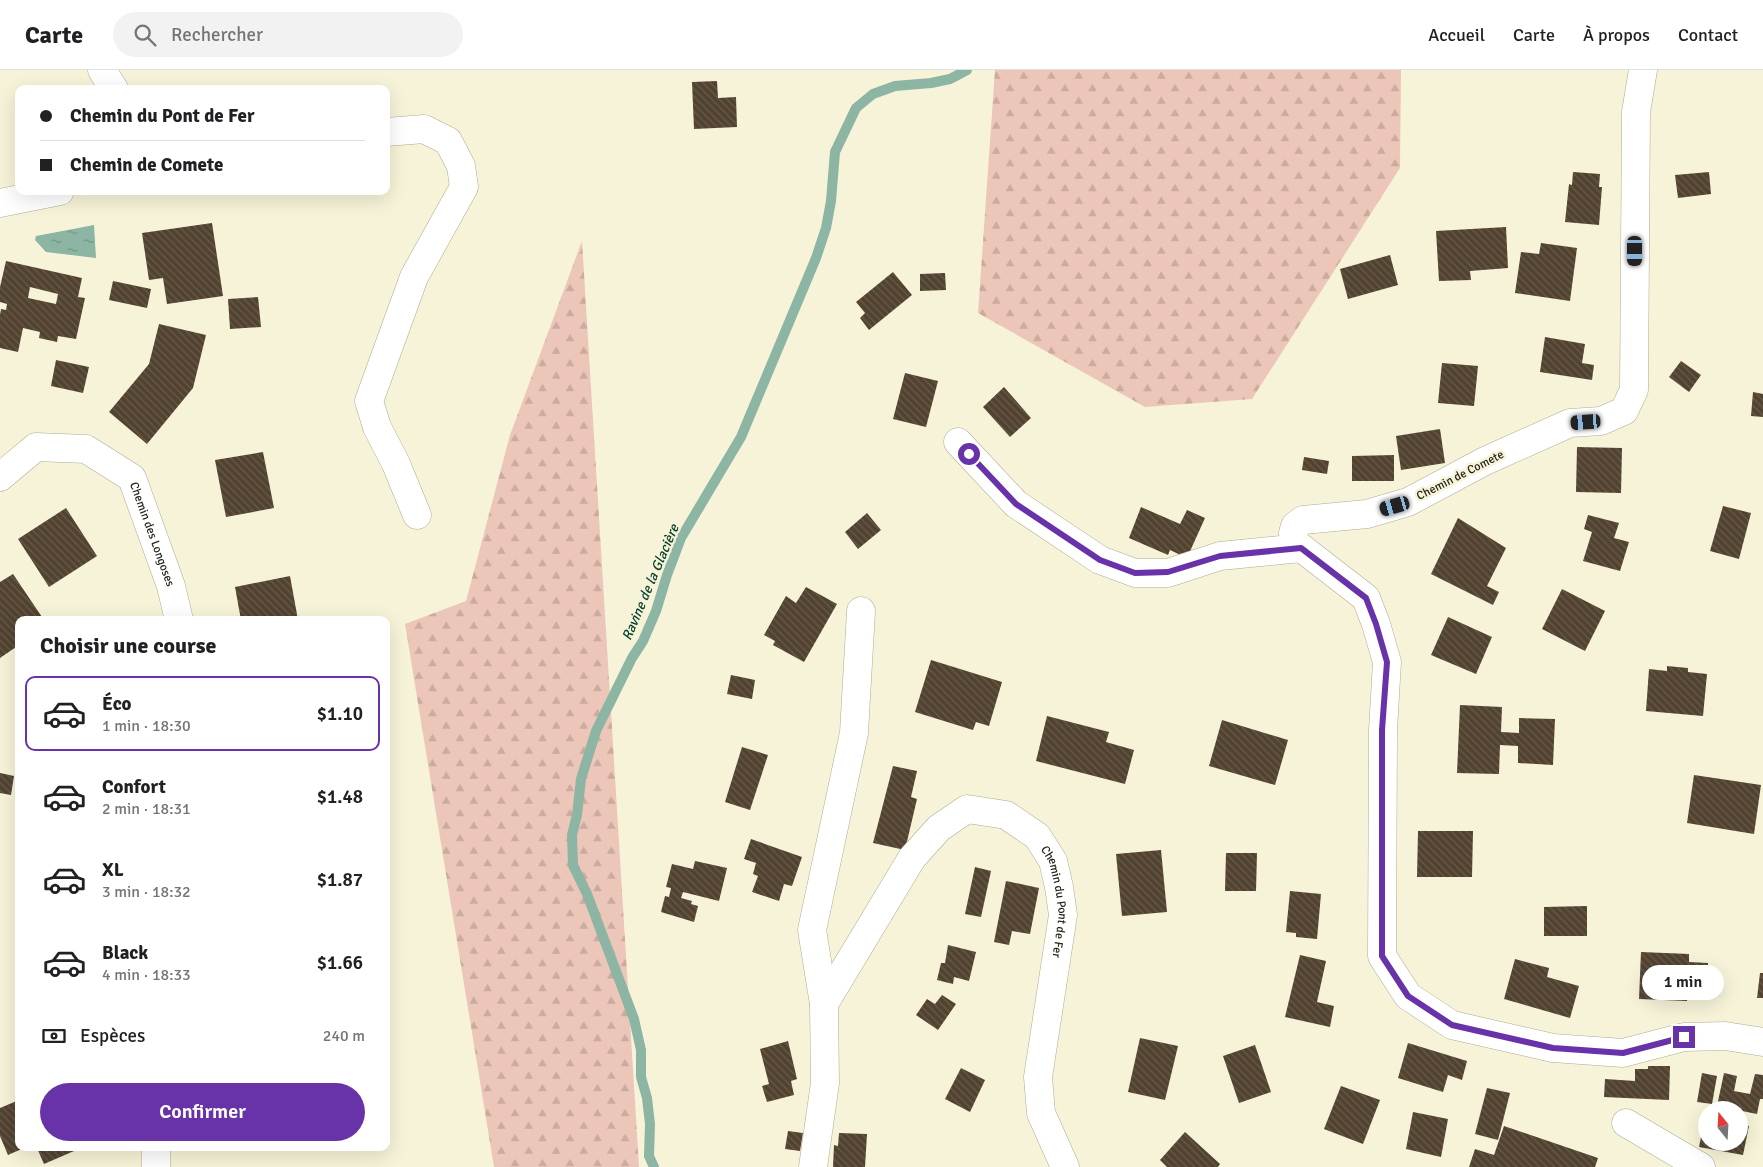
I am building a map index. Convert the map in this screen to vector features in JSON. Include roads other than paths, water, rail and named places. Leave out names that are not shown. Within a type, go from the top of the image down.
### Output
[{"type":"street","points":[[102,70],[111,85]]},
{"type":"street","name":"Chemin de Comete","points":[[1301,548],[1295,543],[1293,533],[1294,526],[1303,520],[1367,514],[1408,502],[1485,461],[1570,423],[1601,421],[1624,411],[1634,390],[1636,112],[1643,70]]},
{"type":"street","points":[[390,132],[424,129],[448,141],[461,166],[464,187],[414,277],[369,401],[377,427],[396,464],[417,516]]},
{"type":"street","points":[[0,203],[40,195]]},
{"type":"street","points":[[958,442],[1016,504],[1100,560],[1135,573],[1168,572],[1220,556],[1301,548],[1366,598],[1387,662],[1382,730],[1382,956],[1408,996],[1452,1025],[1553,1048],[1623,1053],[1684,1037],[1725,1036],[1763,1042]]},
{"type":"street","name":"Chemin des Longoses","points":[[0,477],[36,447],[86,449],[132,478],[172,586],[177,616]]},
{"type":"street","points":[[813,1167],[825,1083],[824,1004],[812,930],[854,733],[861,611]]},
{"type":"street","name":"Chemin du Pont de Fer","points":[[824,1004],[912,858],[939,828],[967,809],[1006,815],[1029,830],[1037,836],[1053,860],[1063,915],[1038,1077],[1041,1113],[1065,1167]]},
{"type":"street","points":[[1626,1123],[1701,1167]]},
{"type":"street","points":[[156,1151],[156,1167]]},
{"type":"water","points":[[94,225],[96,258],[46,252],[35,240],[36,236]]},
{"type":"waterway","name":"Ravine de la Glacière","points":[[654,1167],[649,1156],[650,1124],[647,1098],[641,1077],[641,1050],[634,1019],[587,894],[573,865],[572,835],[577,815],[581,779],[596,731],[632,658],[643,641],[656,611],[681,538],[741,437],[816,258],[826,228],[831,201],[835,152],[856,108],[873,94],[895,86],[931,83],[950,79],[967,70]]}]
